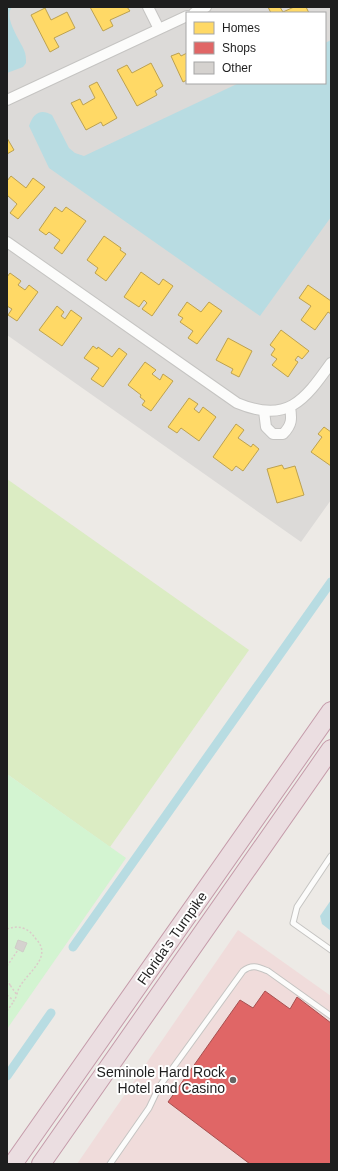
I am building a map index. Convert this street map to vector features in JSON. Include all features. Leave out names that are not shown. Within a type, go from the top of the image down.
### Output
[{"type":"highway","name":"Florida's Turnpike","points":[[40,1164],[131,1017],[331,711]]},
{"type":"highway","name":"Florida's Turnpike","points":[[14,1164],[131,1017],[331,749]]},
{"type":"street","points":[[148,7],[159,29]]},
{"type":"street","points":[[196,12],[206,7]]},
{"type":"street","points":[[7,100],[186,16]]},
{"type":"street","points":[[7,242],[237,403],[251,409],[275,411],[290,407],[303,398],[315,386],[331,363]]},
{"type":"street","points":[[264,411],[266,427],[273,434],[283,434],[289,428],[292,418],[290,407]]},
{"type":"lane","points":[[331,856],[297,907],[293,923],[331,950]]},
{"type":"lane","points":[[110,1164],[149,1108],[159,1087],[243,971],[248,967],[257,967],[268,971],[331,1016]]},
{"type":"path","points":[[7,929],[17,927],[26,930],[38,942],[41,950],[37,965],[21,984],[14,1001],[7,1011]]},
{"type":"path","points":[[7,966],[18,950]]},
{"type":"path","points":[[7,980],[17,995]]},
{"type":"path","points":[[7,995],[14,1001]]},
{"type":"shaded area","points":[[7,7],[331,7],[331,500],[301,542],[7,335]]},
{"type":"shaded area","name":"Seminole Hard Rock Hotel and Casino","points":[[238,930],[331,996],[331,1164],[77,1164]]},
{"type":"green space","points":[[7,479],[249,650],[110,847],[7,774]]},
{"type":"green space","points":[[7,774],[126,858],[7,1029]]},
{"type":"water","points":[[7,7],[12,7],[10,11],[11,22],[25,52],[26,63],[23,67],[7,73]]},
{"type":"water","points":[[331,40],[331,217],[260,316],[49,168],[29,126],[35,115],[38,113],[44,112],[52,115],[69,148],[75,153],[84,156],[237,84],[326,84],[326,42]]},
{"type":"water","points":[[331,900],[331,931],[322,924],[320,916]]},
{"type":"building: Homes","points":[[90,7],[127,7],[130,11],[110,20],[113,26],[103,31]]},
{"type":"building: Homes","points":[[268,7],[280,7],[283,12],[270,12]]},
{"type":"building: Homes","points":[[294,7],[306,7],[308,12],[283,12]]},
{"type":"building: Homes","points":[[45,8],[51,20],[67,12],[75,28],[54,38],[59,47],[50,52],[31,15]]},
{"type":"building: Homes","points":[[179,53],[181,56],[186,54],[186,80],[183,82],[171,56]]},
{"type":"building: Homes","points":[[151,63],[163,86],[155,91],[157,95],[137,106],[117,70],[127,65],[132,73]]},
{"type":"building: Homes","points":[[97,82],[117,118],[103,126],[101,122],[86,130],[71,103],[80,99],[83,105],[95,98],[89,86]]},
{"type":"building: Homes","points":[[7,138],[14,150],[7,154]]},
{"type":"building: Homes","points":[[11,176],[26,188],[33,178],[45,187],[18,219],[10,213],[17,204],[7,195],[7,181]]},
{"type":"building: Homes","points":[[55,207],[62,212],[66,207],[86,221],[62,254],[54,248],[60,240],[49,232],[46,235],[39,230]]},
{"type":"building: Homes","points":[[104,236],[121,248],[120,250],[126,254],[106,281],[95,273],[98,268],[87,260]]},
{"type":"building: Homes","points":[[141,272],[159,285],[163,279],[173,286],[152,316],[142,309],[147,303],[144,300],[139,307],[124,297]]},
{"type":"building: Homes","points":[[10,273],[21,281],[18,285],[25,290],[29,285],[38,292],[17,321],[8,315],[12,309],[7,306],[7,277]]},
{"type":"building: Homes","points":[[308,285],[331,301],[331,314],[328,312],[315,330],[301,320],[311,306],[299,298]]},
{"type":"building: Homes","points":[[187,302],[201,312],[209,302],[222,311],[197,344],[188,338],[193,331],[180,322],[183,318],[178,315]]},
{"type":"building: Homes","points":[[57,306],[64,312],[61,316],[65,319],[71,310],[82,318],[62,346],[39,330]]},
{"type":"building: Homes","points":[[281,330],[309,351],[302,359],[298,356],[295,360],[298,362],[288,377],[272,365],[277,359],[271,355],[275,349],[270,345]]},
{"type":"building: Homes","points":[[228,338],[252,351],[239,377],[231,373],[233,369],[216,360]]},
{"type":"building: Homes","points":[[93,346],[97,349],[98,347],[112,357],[119,348],[127,354],[103,387],[91,379],[99,368],[84,358]]},
{"type":"building: Homes","points":[[145,362],[156,370],[152,374],[160,380],[163,374],[173,381],[151,411],[142,405],[145,401],[140,397],[141,395],[128,385]]},
{"type":"building: Homes","points":[[189,398],[198,404],[194,409],[199,413],[203,407],[216,417],[199,441],[181,428],[177,433],[168,427]]},
{"type":"building: Homes","points":[[236,424],[244,430],[238,438],[251,447],[253,444],[259,449],[243,471],[236,466],[232,471],[213,457]]},
{"type":"building: Homes","points":[[324,427],[331,432],[331,466],[311,452],[322,437],[318,434]]},
{"type":"building: Homes","points":[[282,465],[284,469],[295,466],[304,495],[277,503],[267,469]]},
{"type":"building: Shops","points":[[265,991],[290,1009],[297,997],[331,1023],[331,1164],[250,1164],[168,1102],[240,1000],[253,1008]]},
{"type":"building: Other","points":[[18,940],[27,943],[23,952],[15,948]]},
{"type":"waterway","points":[[73,947],[331,582]]},
{"type":"waterway","points":[[7,1076],[51,1013]]},
{"type":"place","name":"Seminole Hard Rock Hotel and Casino","points":[[233,1080]]}]
